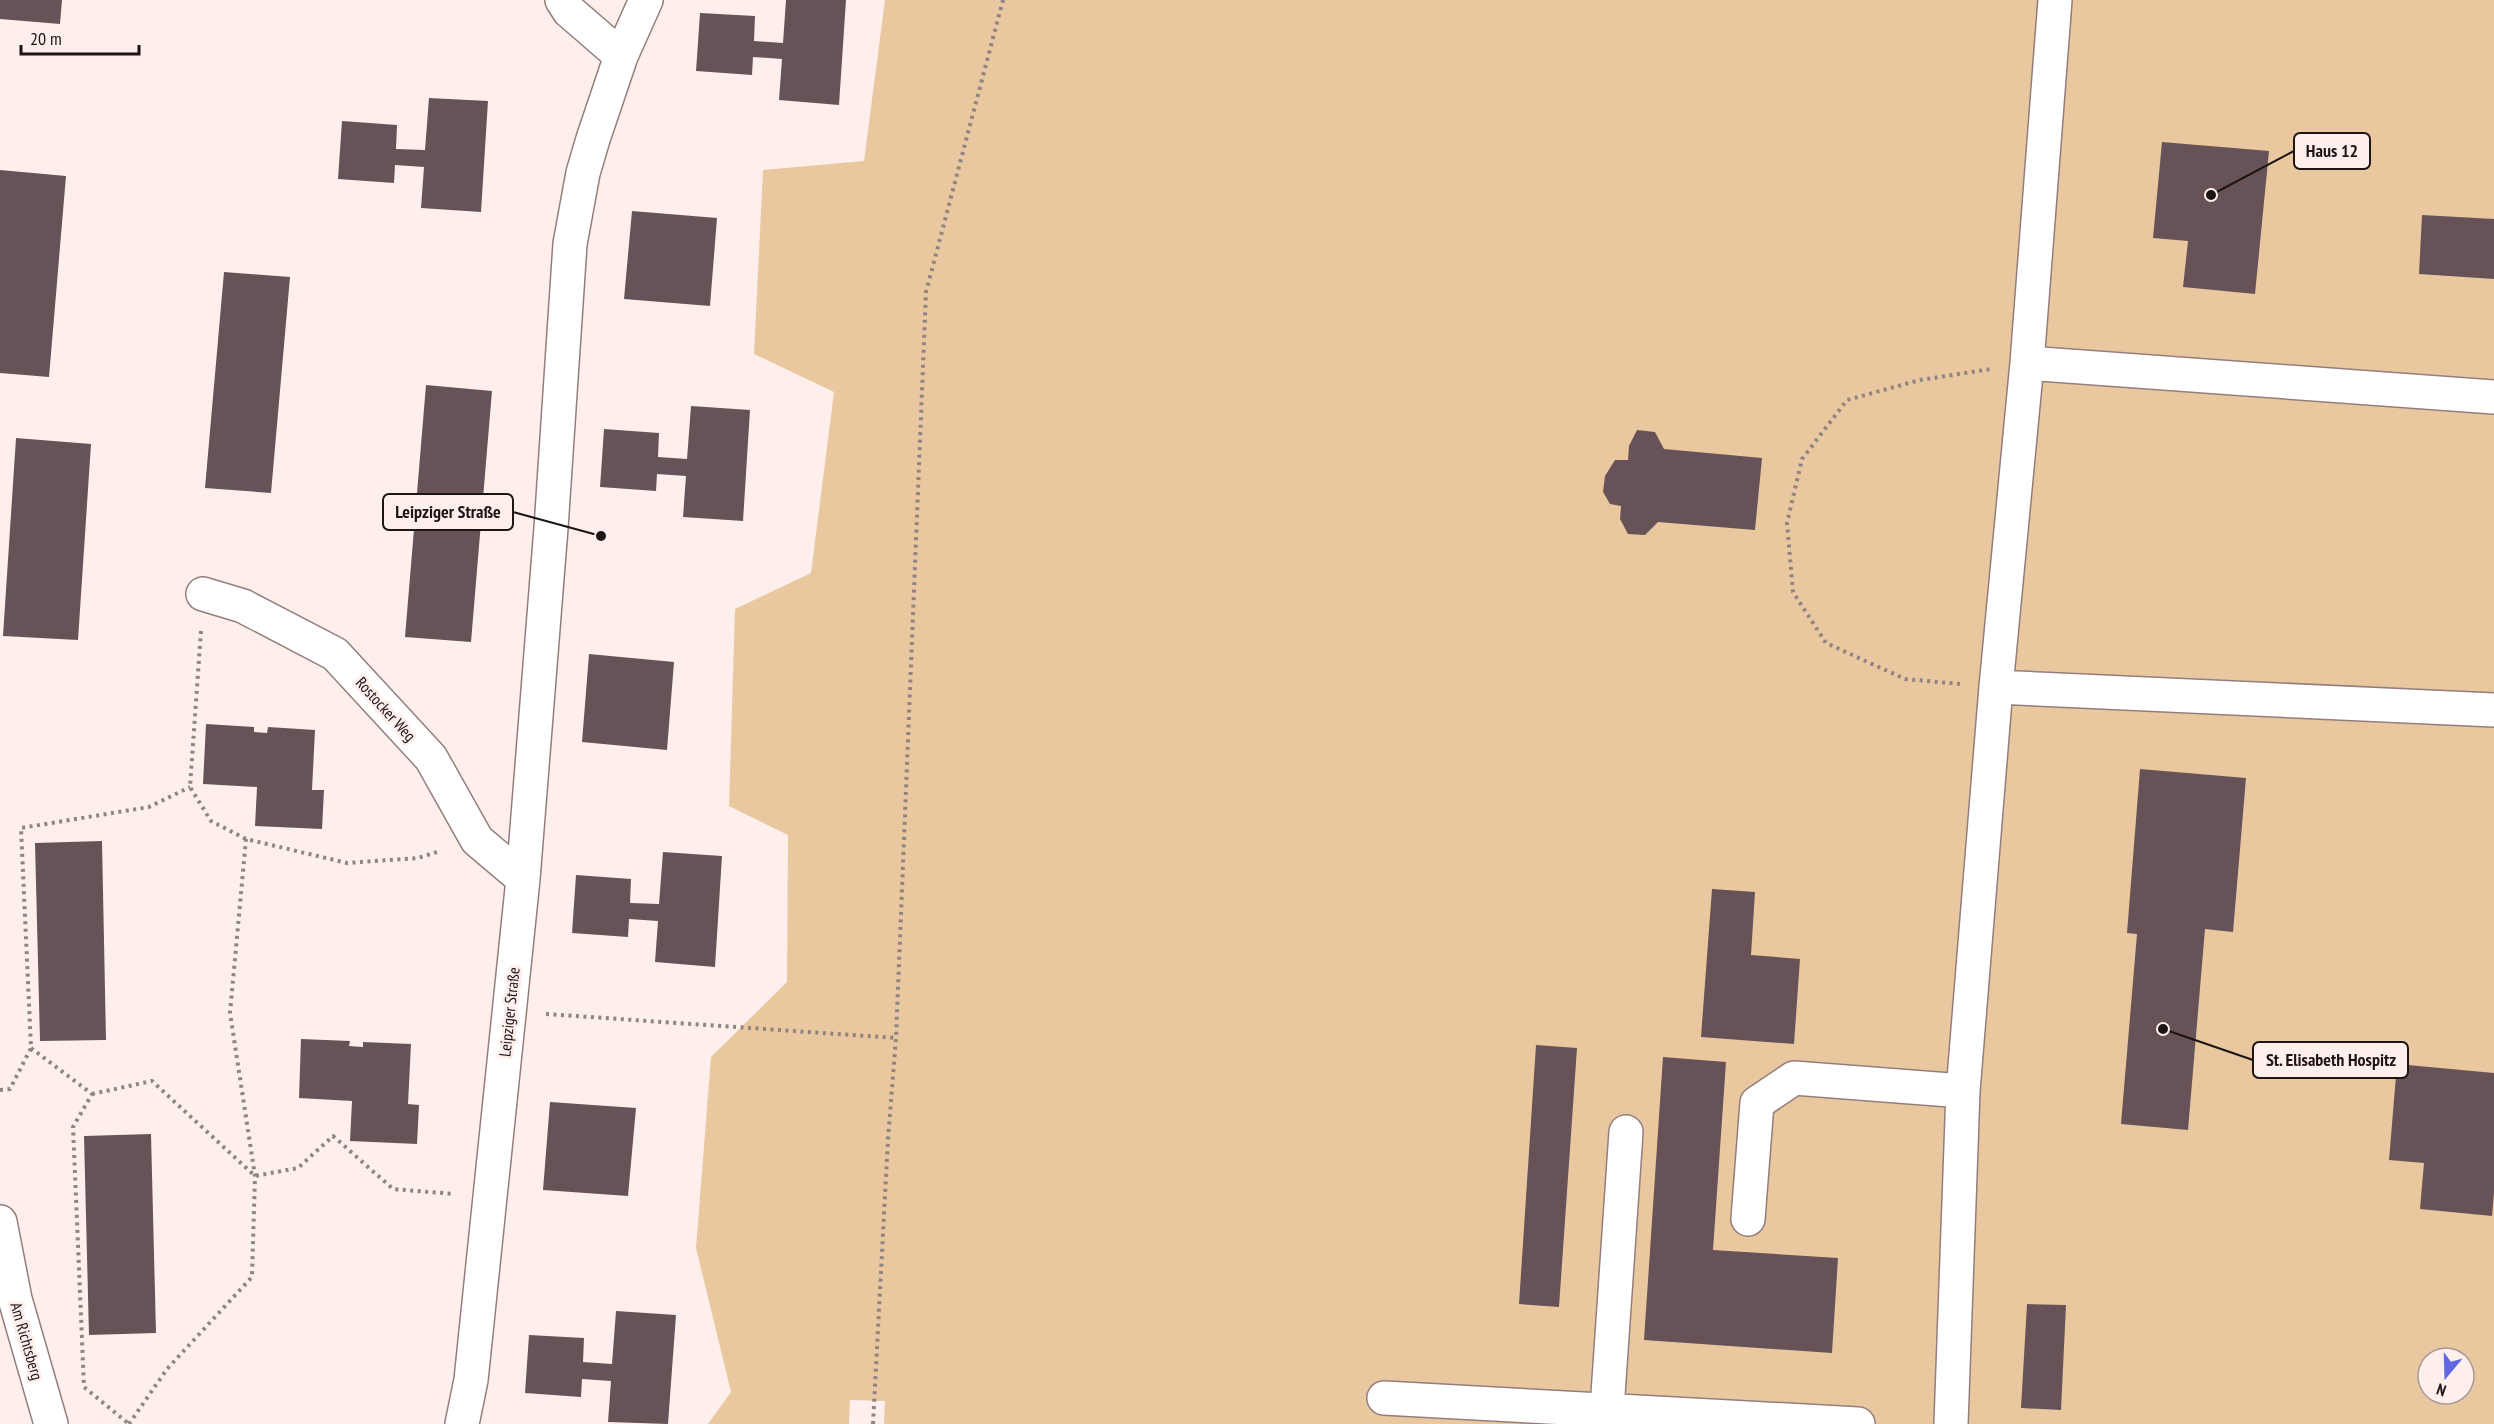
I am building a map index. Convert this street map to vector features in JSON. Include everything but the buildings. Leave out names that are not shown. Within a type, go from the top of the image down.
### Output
[{"type":"street","points":[[562,0],[569,10],[621,56]]},
{"type":"street","name":"Leipziger Straße","points":[[462,1424],[471,1380],[523,879],[551,528],[570,244],[583,173],[621,56],[646,0]]},
{"type":"street","points":[[1951,1424],[1963,1091],[1996,687],[2028,363],[2055,0]]},
{"type":"street","points":[[2028,363],[2494,397]]},
{"type":"street","name":"Rostocker Weg","points":[[203,594],[243,606],[335,654],[431,758],[477,840],[523,879]]},
{"type":"street","points":[[1996,687],[2494,710]]},
{"type":"street","points":[[1748,1219],[1757,1103],[1794,1078],[1963,1091]]},
{"type":"street","points":[[1606,1409],[1626,1132]]},
{"type":"street","name":"Am Richtsberg","points":[[0,1222],[15,1299],[51,1424]]},
{"type":"street","points":[[1384,1398],[1858,1424]]},
{"type":"path","points":[[873,1424],[888,1139],[896,1038],[926,292],[1003,0]]},
{"type":"path","points":[[1996,687],[1905,680],[1826,643],[1793,592],[1787,523],[1802,459],[1846,400],[1920,380],[2028,363]]},
{"type":"path","points":[[200,651],[190,787],[211,821],[246,839],[347,863],[418,858],[477,840]]},
{"type":"path","points":[[0,1090],[10,1089],[31,1048],[21,828],[149,807],[190,787]]},
{"type":"path","points":[[246,839],[230,1013],[255,1176],[252,1277],[167,1369],[129,1424],[84,1387],[73,1127],[92,1094],[152,1081],[255,1176]]},
{"type":"path","points":[[509,1012],[896,1038]]},
{"type":"path","points":[[31,1048],[92,1094]]},
{"type":"path","points":[[255,1176],[297,1168],[333,1136],[393,1189],[490,1197]]},
{"type":"shaded area","points":[[885,0],[2494,0],[2494,1424],[884,1424],[885,1401],[850,1400],[849,1424],[708,1424],[731,1392],[696,1248],[711,1057],[787,982],[788,835],[729,806],[735,609],[811,573],[834,392],[754,354],[763,170],[864,161]]},
{"type":"place","name":"Haus 12","points":[[2211,195]]},
{"type":"place","name":"Leipziger Straße","points":[[601,536]]},
{"type":"place","name":"St. Elisabeth Hospitz","points":[[2163,1029]]}]
